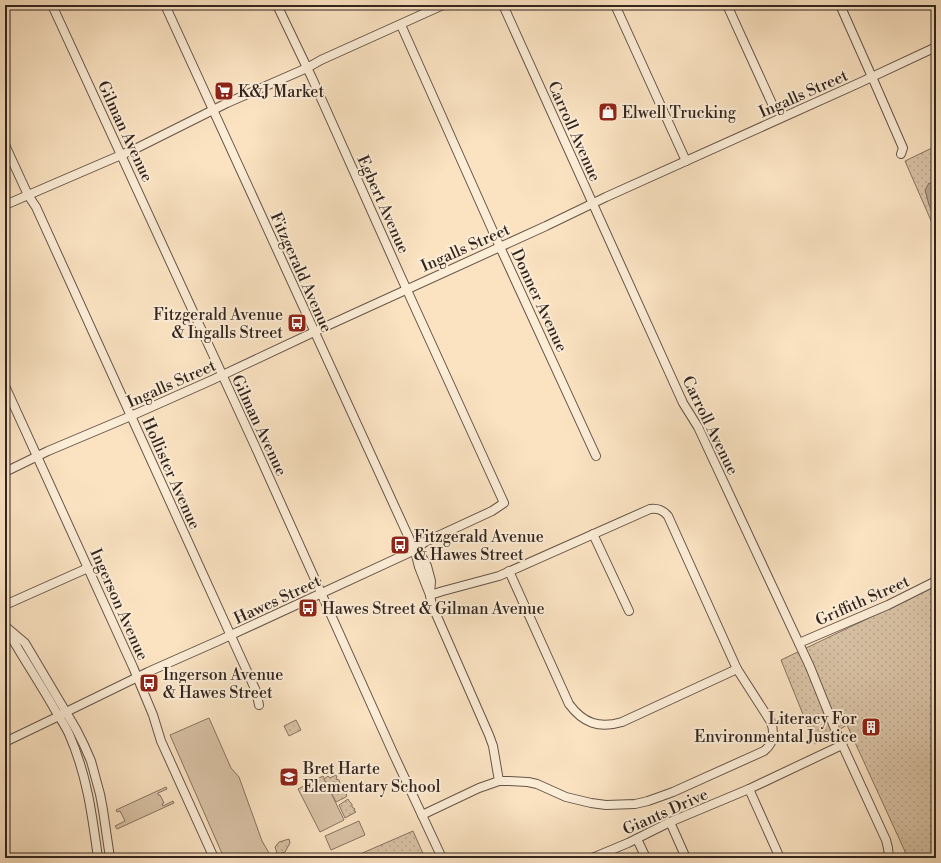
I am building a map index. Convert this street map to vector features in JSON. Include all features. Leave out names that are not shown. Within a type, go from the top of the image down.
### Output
[{"type":"street","name":"Gilman Avenue","points":[[52,5],[122,155],[442,858]]},
{"type":"street","name":"Fitzgerald Avenue","points":[[165,5],[415,550],[419,567],[430,596],[432,607],[493,746],[500,781]]},
{"type":"street","name":"Egbert Avenue","points":[[277,5],[504,503]]},
{"type":"street","points":[[5,205],[122,155],[234,100],[443,5]]},
{"type":"street","name":"Carroll Avenue","points":[[503,5],[684,403],[698,427],[799,643],[842,745],[886,840],[889,858]]},
{"type":"street","points":[[615,5],[686,161]]},
{"type":"street","points":[[727,5],[774,108]]},
{"type":"street","points":[[840,5],[872,76],[902,151]]},
{"type":"street","name":"Donner Avenue","points":[[401,25],[500,247],[596,456]]},
{"type":"street","name":"Ingalls Street","points":[[5,472],[37,456],[222,375],[406,289],[936,47]]},
{"type":"street","name":"Hollister Avenue","points":[[5,145],[28,195],[36,207],[231,635],[256,691],[259,705]]},
{"type":"street","name":"Ingerson Avenue","points":[[5,386],[137,677],[153,715],[161,741],[214,858]]},
{"type":"street","name":"Hawes Street","points":[[5,742],[137,677],[415,550],[425,542],[492,511],[504,503]]},
{"type":"street","points":[[422,815],[479,788],[500,781],[509,780],[528,782],[547,788],[566,797],[591,803],[606,805],[635,804],[673,792],[764,751],[773,740],[773,729],[771,722],[737,669],[668,516],[662,510],[650,509],[494,578],[460,586],[430,596]]},
{"type":"street","points":[[594,534],[628,611]]},
{"type":"street","points":[[5,605],[88,568]]},
{"type":"street","points":[[509,571],[569,704],[587,721],[604,726],[614,725],[737,669]]},
{"type":"street","name":"Griffith Street","points":[[799,643],[888,605],[936,581]]},
{"type":"street","points":[[5,626],[25,643],[62,714],[84,745],[96,777],[103,810],[110,858]]},
{"type":"street","points":[[62,714],[85,781],[92,810],[98,858]]},
{"type":"street","name":"Giants Drive","points":[[592,858],[637,839],[670,822],[749,788],[842,745]]},
{"type":"street","points":[[749,788],[780,858]]},
{"type":"street","points":[[670,822],[686,858]]},
{"type":"street","points":[[637,839],[646,858]]},
{"type":"shaded area","points":[[936,146],[936,232],[905,161]]},
{"type":"shaded area","points":[[929,183],[936,183],[936,219],[929,205],[925,190]]},
{"type":"shaded area","points":[[936,586],[936,858],[908,858],[847,725],[815,744],[781,660]]},
{"type":"shaded area","points":[[209,718],[231,768],[239,777],[262,841],[272,858],[224,858],[170,735]]},
{"type":"shaded area","points":[[296,720],[301,730],[289,736],[284,726]]},
{"type":"shaded area","points":[[336,775],[336,779],[339,780],[344,792],[347,795],[336,802],[324,779],[328,776],[330,778]]},
{"type":"shaded area","points":[[323,776],[344,820],[320,832],[298,789]]},
{"type":"shaded area","points":[[166,787],[167,789],[158,793],[164,803],[162,804],[163,806],[173,801],[174,803],[117,829],[115,826],[125,821],[120,811],[117,812],[116,810]]},
{"type":"shaded area","points":[[348,799],[356,812],[345,818],[339,805]]},
{"type":"shaded area","points":[[359,821],[365,835],[331,850],[325,836]]},
{"type":"shaded area","points":[[413,831],[425,858],[351,858]]},
{"type":"shaded area","points":[[289,839],[290,843],[285,852],[279,854],[277,853],[275,847],[279,842]]},
{"type":"place","name":"K&J Market","points":[[224,91]]},
{"type":"place","name":"Elwell Trucking","points":[[608,112]]},
{"type":"place","name":"Fitzgerald Avenue & Ingalls Street","points":[[297,323]]},
{"type":"place","name":"Fitzgerald Avenue & Hawes Street","points":[[400,545]]},
{"type":"place","name":"Hawes Street & Gilman Avenue","points":[[308,608]]},
{"type":"place","name":"Ingerson Avenue & Hawes Street","points":[[149,683]]},
{"type":"place","name":"Literacy For Environmental Justice","points":[[871,727]]},
{"type":"place","name":"Bret Harte Elementary School","points":[[289,777]]}]
